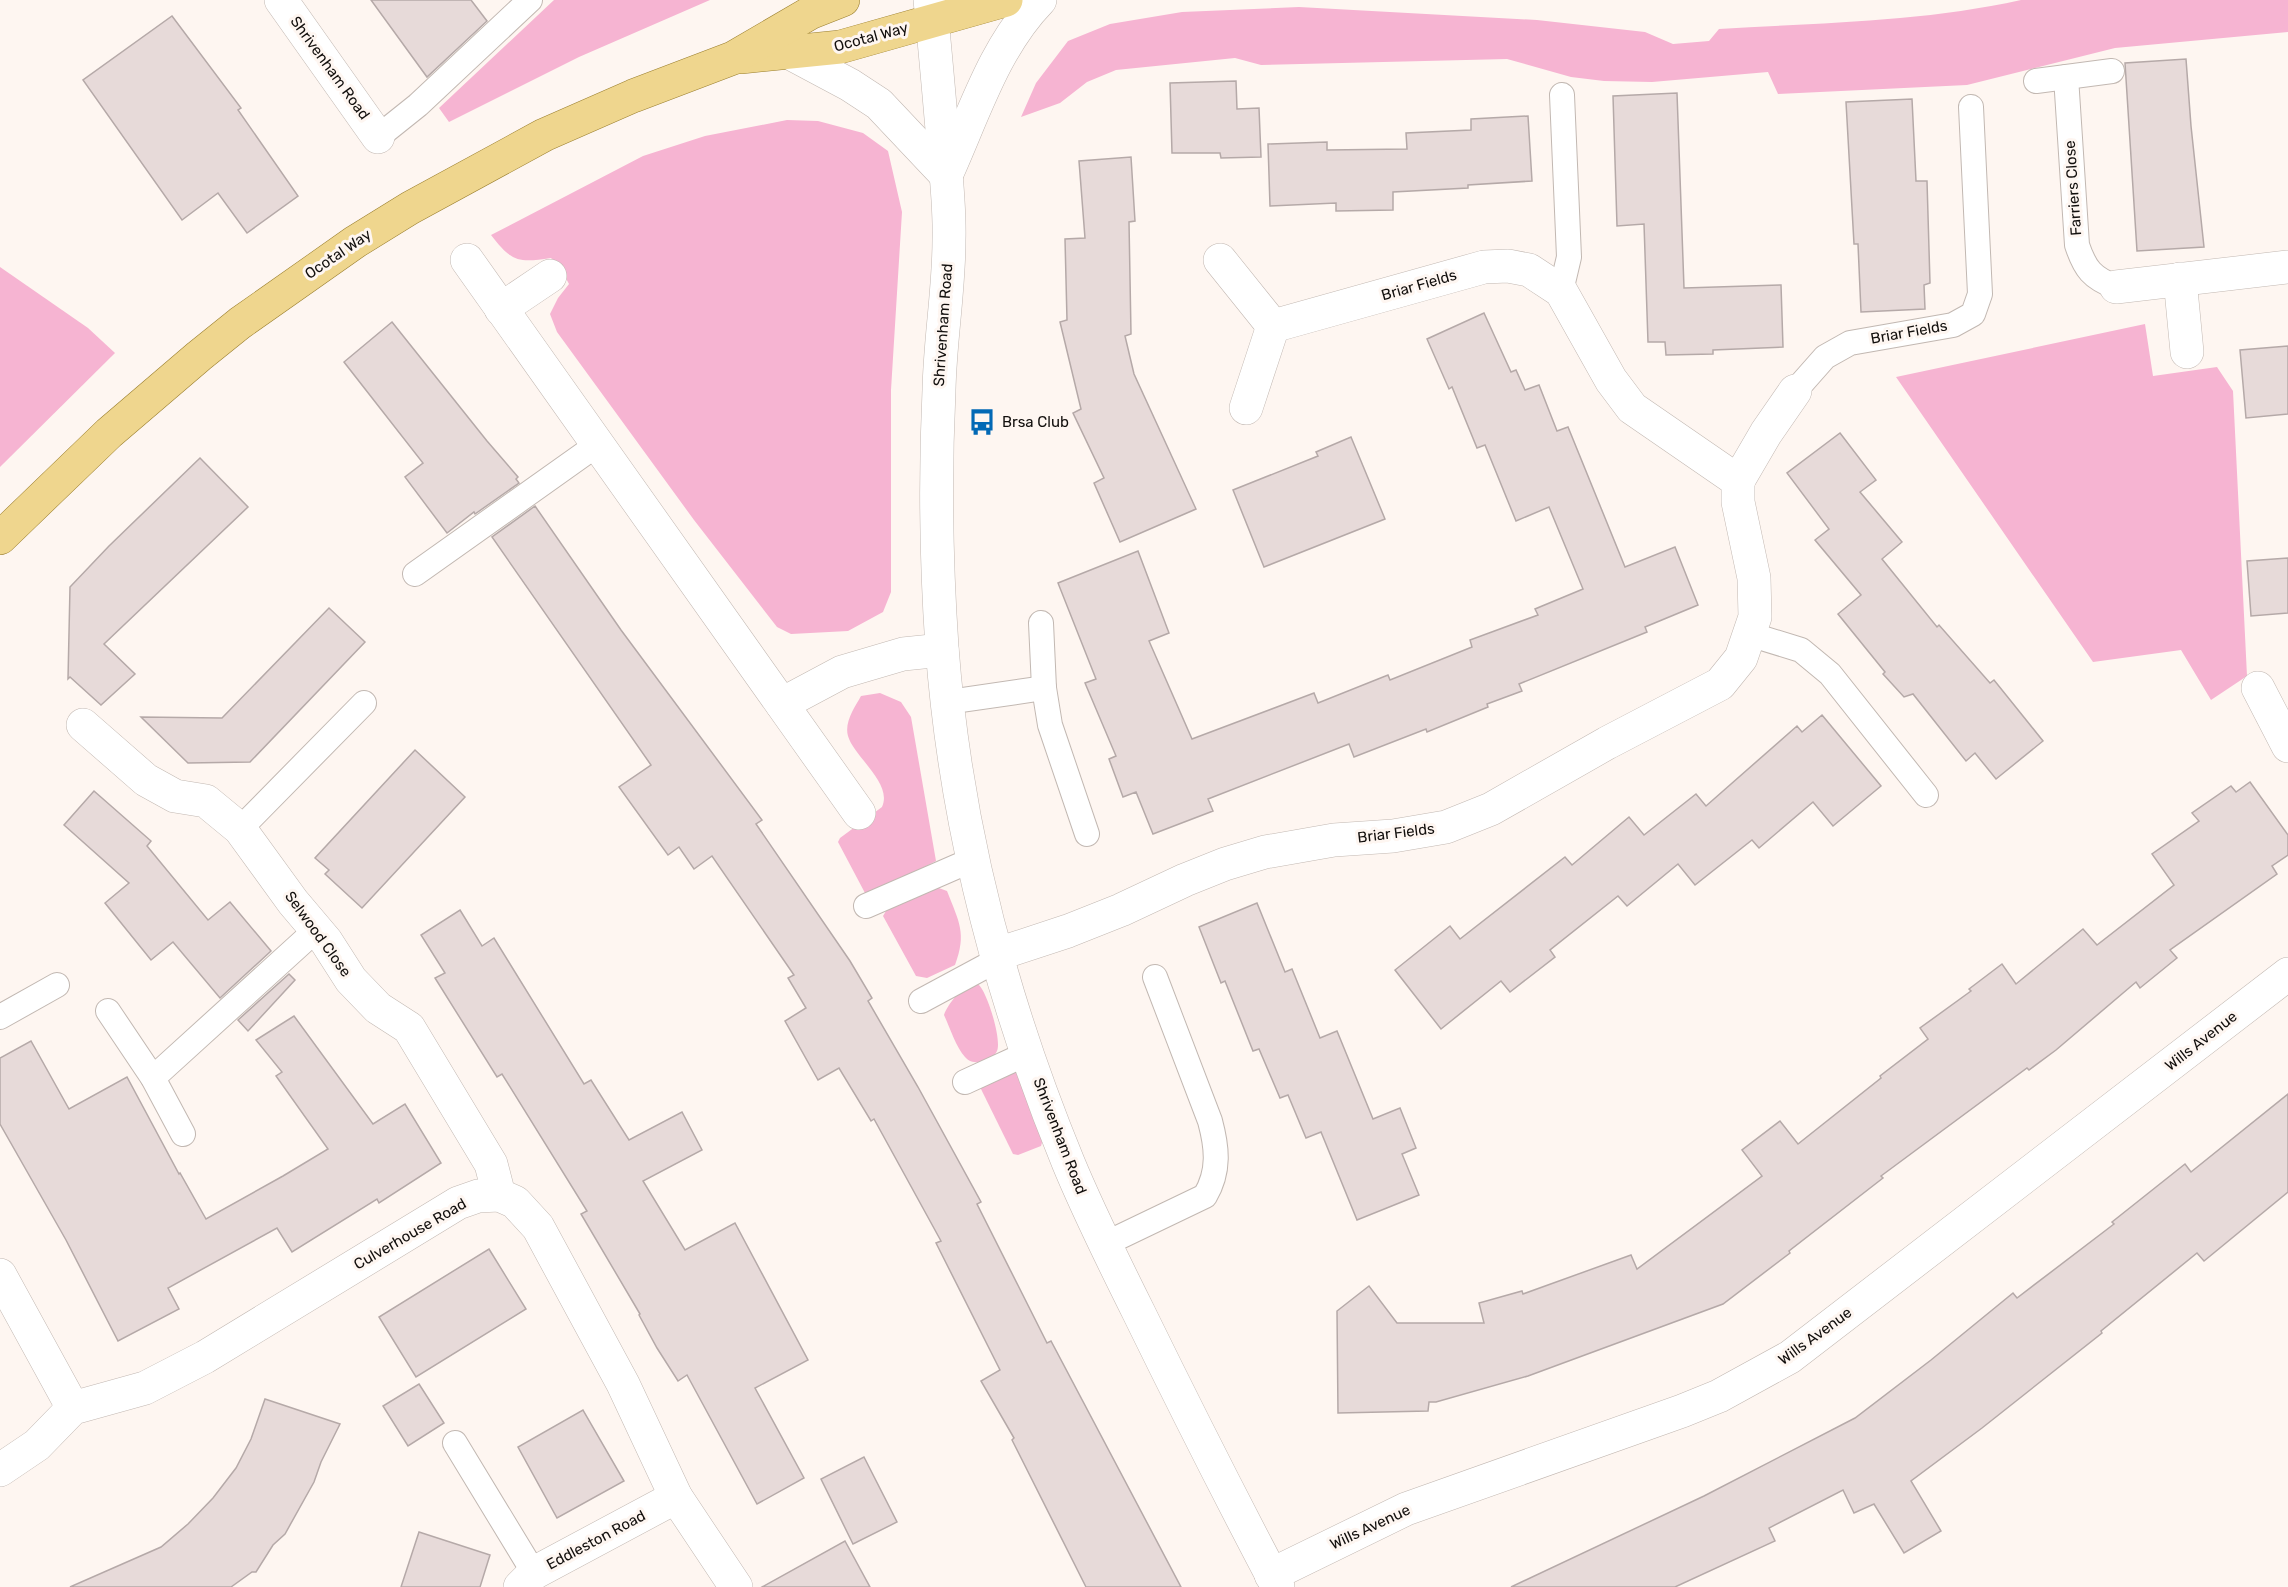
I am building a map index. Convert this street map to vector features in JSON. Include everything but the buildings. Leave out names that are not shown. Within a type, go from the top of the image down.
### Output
[{"type":"main road","name":"Ocotal Way","points":[[0,538],[109,433],[199,356],[240,323],[356,242],[410,208],[544,135],[633,96],[733,58],[810,13],[843,0]]},
{"type":"main road","name":"Ocotal Way","points":[[733,58],[840,47],[931,10],[1006,0]]},
{"type":"street","name":"Shrivenham Road","points":[[281,0],[378,137]]},
{"type":"street","points":[[790,53],[850,85],[879,104],[946,176],[999,58],[1018,27],[1040,0]]},
{"type":"street","name":"Shrivenham Road","points":[[931,10],[950,239],[939,387],[937,553],[942,650],[948,702],[959,782],[974,859],[998,956],[1028,1053],[1067,1160],[1105,1244],[1275,1581]]},
{"type":"street","points":[[467,260],[859,813]]},
{"type":"street","points":[[1220,260],[1273,326],[1246,408]]},
{"type":"street","name":"Briar Fields","points":[[1273,326],[1484,267],[1508,266],[1528,270],[1561,291],[1611,380],[1632,408],[1738,481]]},
{"type":"street","name":"Farriers Close","points":[[2116,287],[2288,267]]},
{"type":"street","points":[[501,309],[550,276]]},
{"type":"street","points":[[2180,279],[2187,351]]},
{"type":"street","name":"Briar Fields","points":[[998,956],[1121,910],[1225,864],[1265,852],[1334,840],[1393,836],[1446,827],[1491,809],[1607,743],[1720,684],[1741,658],[1755,616],[1754,578],[1738,502],[1738,481],[1766,433],[1795,391]]},
{"type":"street","points":[[782,704],[842,672],[903,654],[942,650]]},
{"type":"street","points":[[2258,688],[2288,744]]},
{"type":"street","name":"Selwood Close","points":[[83,724],[146,780],[175,796],[206,801],[240,829],[293,902],[317,929],[358,987],[378,1008],[409,1028],[491,1164],[499,1196]]},
{"type":"street","name":"Wills Avenue","points":[[1275,1581],[1406,1509],[1682,1411],[1719,1396],[1790,1357],[2288,974]]},
{"type":"street","name":"Culverhouse Road","points":[[73,1407],[145,1388],[205,1357],[458,1203],[478,1196],[499,1196]]},
{"type":"street","points":[[499,1196],[515,1202],[538,1227],[623,1384],[676,1497],[736,1587]]},
{"type":"street","points":[[0,1275],[73,1407],[37,1445],[0,1470]]},
{"type":"street","name":"Eddleston Road","points":[[527,1580],[676,1497]]},
{"type":"lane","points":[[378,137],[418,105],[530,0]]},
{"type":"lane","points":[[2036,81],[2112,71]]},
{"type":"lane","name":"Farriers Close","points":[[2066,77],[2077,245],[2083,264],[2100,281],[2116,287]]},
{"type":"lane","points":[[1561,291],[1569,257],[1562,95]]},
{"type":"lane","name":"Briar Fields","points":[[1795,391],[1825,357],[1850,343],[1953,325],[1973,314],[1980,294],[1971,107]]},
{"type":"lane","points":[[415,574],[598,444]]},
{"type":"lane","points":[[1041,623],[1044,688],[1050,725],[1087,834]]},
{"type":"lane","points":[[1749,633],[1801,650],[1830,674],[1926,795]]},
{"type":"lane","points":[[948,702],[1044,688]]},
{"type":"lane","points":[[240,829],[364,703]]},
{"type":"lane","points":[[866,906],[974,859]]},
{"type":"lane","points":[[153,1078],[317,929]]},
{"type":"lane","points":[[921,1000],[998,956]]},
{"type":"lane","points":[[1105,1244],[1205,1196],[1213,1183],[1217,1164],[1210,1121],[1155,977]]},
{"type":"lane","points":[[0,1017],[57,985]]},
{"type":"lane","points":[[108,1011],[153,1078],[183,1134]]},
{"type":"lane","points":[[966,1082],[1028,1053]]},
{"type":"lane","points":[[455,1443],[527,1580]]},
{"type":"shaded area","points":[[554,0],[710,0],[579,57],[449,122],[439,108]]},
{"type":"shaded area","points":[[2021,0],[2288,0],[2288,32],[2115,48],[1967,85],[1778,94],[1768,72],[1652,82],[1604,81],[1571,77],[1507,59],[1261,65],[1235,58],[1116,70],[1087,82],[1060,103],[1021,117],[1036,83],[1068,41],[1110,24],[1182,12],[1299,7],[1537,20],[1645,32],[1673,44],[1709,41],[1719,29],[1908,17]]},
{"type":"shaded area","points":[[787,120],[818,121],[863,133],[888,151],[902,212],[891,390],[891,592],[883,612],[848,631],[791,634],[777,627],[694,520],[557,332],[550,314],[558,298],[569,284],[561,269],[551,258],[523,260],[516,258],[505,251],[491,235],[643,156],[705,136]]},
{"type":"shaded area","points":[[0,267],[88,328],[115,353],[0,467]]},
{"type":"shaded area","points":[[2145,324],[2153,376],[2217,367],[2233,391],[2247,676],[2211,700],[2181,650],[2093,662],[1896,377]]},
{"type":"shaded area","points":[[880,693],[901,702],[911,717],[936,861],[870,895],[865,893],[838,842],[840,838],[882,807],[884,798],[878,780],[852,744],[847,731],[851,715],[861,696]]},
{"type":"shaded area","points":[[936,887],[947,891],[958,920],[961,936],[955,965],[927,978],[916,976],[883,916],[889,906]]},
{"type":"shaded area","points":[[978,984],[982,988],[993,1016],[998,1045],[993,1056],[980,1062],[973,1062],[965,1057],[944,1015],[956,996],[964,988]]},
{"type":"shaded area","points":[[1013,1070],[1017,1073],[1043,1139],[1041,1146],[1018,1155],[1013,1154],[980,1087]]},
{"type":"place","name":"Brsa Club","points":[[982,422]]}]
